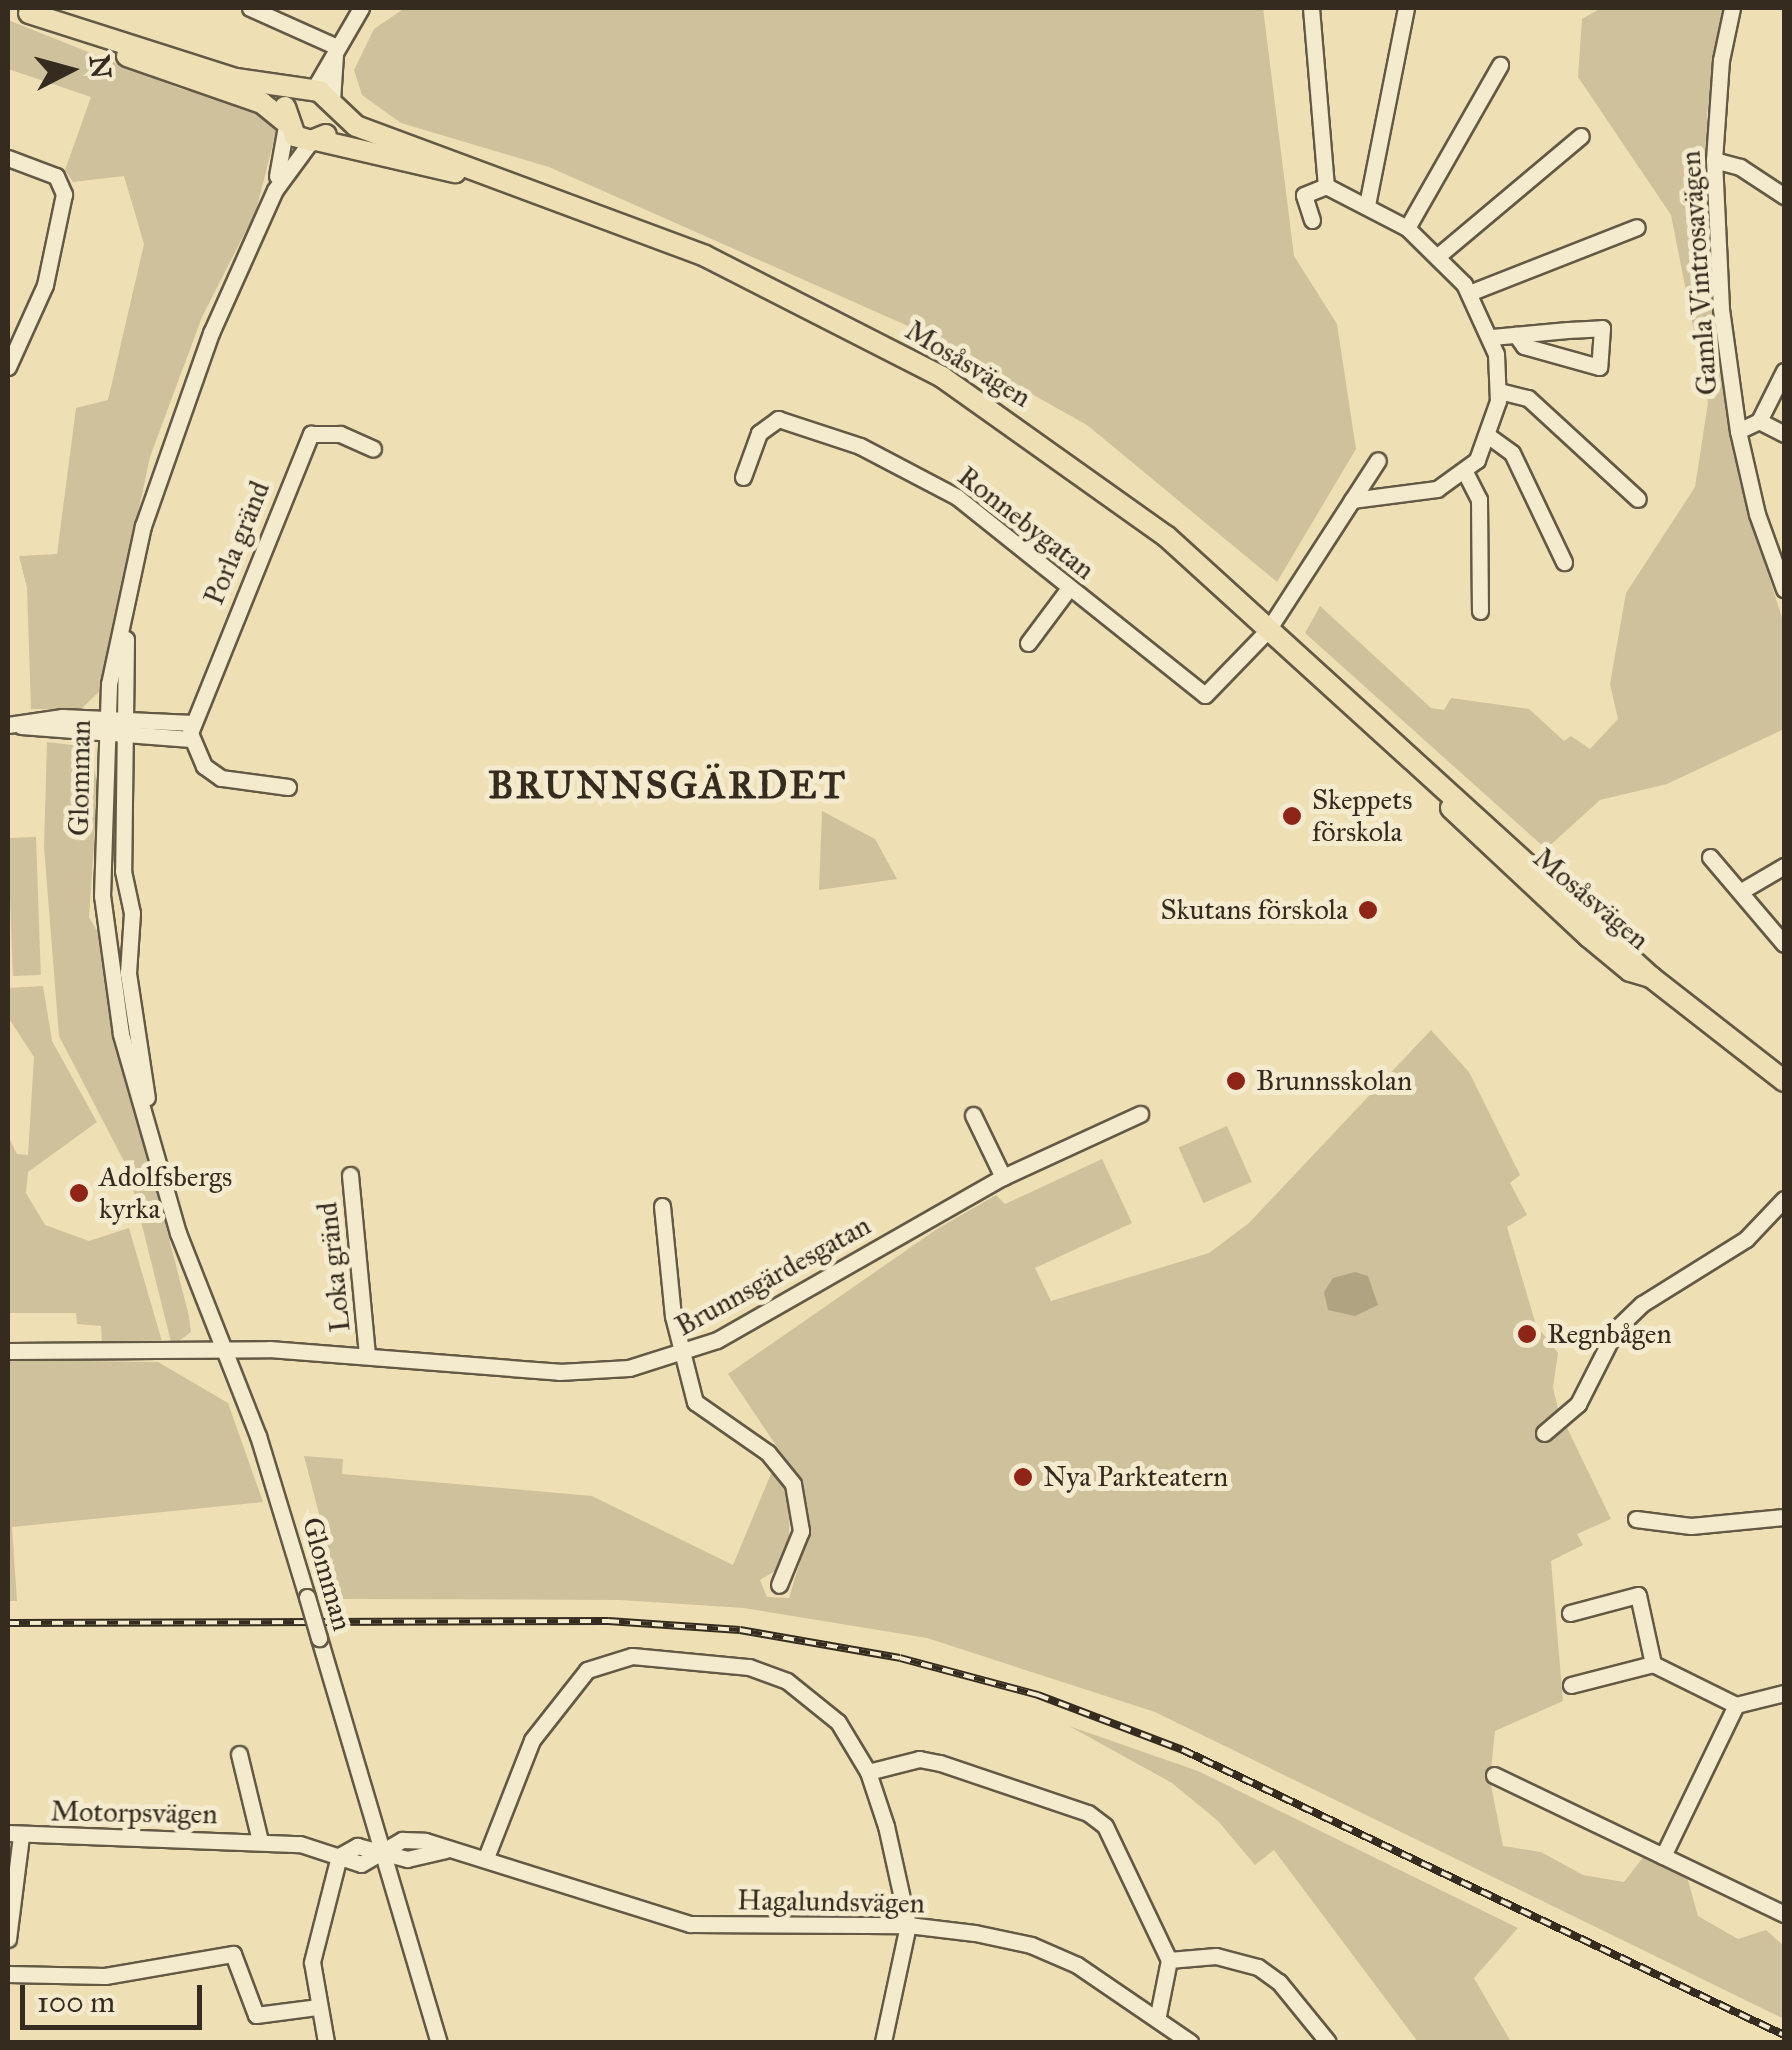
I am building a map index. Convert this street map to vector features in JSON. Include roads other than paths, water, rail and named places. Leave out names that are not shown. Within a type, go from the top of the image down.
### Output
[{"type":"main road","name":"Mosåsvägen","points":[[22,10],[236,78],[321,97],[356,126],[427,157],[596,216],[786,293],[942,377],[1098,482],[1268,630],[1651,977],[1784,1081]]},
{"type":"main road","name":"Mosåsvägen","points":[[22,10],[165,73],[262,103],[314,141],[427,157]]},
{"type":"main road","points":[[285,123],[288,101],[321,97],[331,130],[314,141]]},
{"type":"street","points":[[257,8],[335,46]]},
{"type":"street","points":[[321,97],[335,46],[361,8]]},
{"type":"street","points":[[1311,8],[1326,186]]},
{"type":"street","points":[[1367,205],[1406,8]]},
{"type":"street","name":"Gamla Vintrosavägen","points":[[1732,8],[1718,79],[1714,160],[1721,309],[1738,431],[1757,514],[1784,589]]},
{"type":"street","points":[[1407,228],[1500,65]]},
{"type":"street","name":"Glomman","points":[[275,190],[285,123]]},
{"type":"street","points":[[1439,255],[1580,136]]},
{"type":"street","name":"Glomman","points":[[314,141],[275,190],[261,220],[185,393],[144,526],[105,718],[102,923],[117,975],[121,1034],[199,1298],[270,1471],[386,1854],[438,2042]]},
{"type":"street","points":[[8,158],[56,176],[64,194],[45,285],[8,368]]},
{"type":"street","points":[[1714,160],[1740,167],[1784,196]]},
{"type":"street","points":[[1312,220],[1304,195],[1326,186],[1407,228],[1439,255],[1470,293],[1492,337],[1499,391],[1490,437],[1466,472],[1437,489],[1352,500]]},
{"type":"street","points":[[1470,293],[1636,227]]},
{"type":"street","points":[[1492,337],[1516,335],[1602,328],[1599,368],[1524,346],[1516,335]]},
{"type":"street","points":[[1738,431],[1759,421],[1784,371]]},
{"type":"street","points":[[1499,391],[1528,398],[1638,499]]},
{"type":"street","name":"Ronnebygatan","points":[[743,477],[768,423],[793,421],[930,480],[1205,695],[1268,630]]},
{"type":"street","points":[[1759,421],[1784,434]]},
{"type":"street","name":"Porla gränd","points":[[191,732],[311,434],[340,434],[373,449]]},
{"type":"street","points":[[1490,437],[1512,453],[1564,562]]},
{"type":"street","points":[[1268,630],[1378,460]]},
{"type":"street","points":[[1466,472],[1479,499],[1480,611]]},
{"type":"street","points":[[1028,642],[1069,588]]},
{"type":"street","name":"Glomman","points":[[127,606],[124,736],[128,973],[150,1126]]},
{"type":"street","points":[[12,725],[124,718],[191,732]]},
{"type":"street","points":[[12,725],[124,736],[191,732]]},
{"type":"street","points":[[191,732],[204,766],[221,778],[288,787]]},
{"type":"street","points":[[1710,857],[1743,890],[1784,944]]},
{"type":"street","points":[[1743,890],[1784,866]]},
{"type":"street","name":"Brunnsgärdesgatan","points":[[8,1351],[222,1348],[560,1372],[629,1368],[682,1356],[1003,1176],[1140,1114]]},
{"type":"street","points":[[973,1115],[1003,1176]]},
{"type":"street","name":"Loka gränd","points":[[350,1175],[368,1356]]},
{"type":"street","points":[[1544,1433],[1578,1404],[1616,1328],[1642,1304],[1746,1239],[1784,1199]]},
{"type":"street","points":[[662,1206],[682,1356],[694,1402],[768,1453],[793,1484],[800,1531],[779,1585]]},
{"type":"street","points":[[1636,1519],[1691,1526],[1784,1517]]},
{"type":"street","points":[[1570,1612],[1638,1596],[1653,1664]]},
{"type":"street","points":[[486,1856],[532,1740],[575,1682],[605,1660],[693,1660],[773,1675],[830,1713],[868,1772],[908,1926],[882,2042]]},
{"type":"street","points":[[1571,1685],[1653,1664],[1736,1704],[1784,1693]]},
{"type":"street","points":[[1663,1856],[1736,1704]]},
{"type":"street","name":"Motorpsvägen","points":[[239,1754],[260,1841]]},
{"type":"street","points":[[868,1772],[930,1761],[1088,1814],[1119,1844],[1169,1960],[1158,2015]]},
{"type":"street","points":[[1494,1775],[1784,1914]]},
{"type":"street","points":[[8,1940],[14,1834]]},
{"type":"street","name":"Motorpsvägen","points":[[14,1834],[260,1841],[317,1846],[360,1864],[386,1854]]},
{"type":"street","name":"Hagalundsvägen","points":[[386,1854],[407,1859],[452,1848],[690,1924],[908,1926],[1031,1946],[1158,2015],[1190,2042]]},
{"type":"street","points":[[326,2042],[312,1962],[339,1856]]},
{"type":"street","points":[[8,1974],[105,1976],[232,1954],[256,2015],[318,2006]]},
{"type":"street","points":[[1169,1960],[1216,1956],[1258,1968],[1280,1982],[1328,2042]]},
{"type":"railway","points":[[8,1623],[608,1621],[740,1630],[900,1658],[1038,1695],[1183,1750],[1784,2035]]},
{"type":"place","name":"Skeppets förskola","points":[[1292,816]]},
{"type":"place","name":"Skutans förskola","points":[[1368,910]]},
{"type":"place","name":"Brunnsskolan","points":[[1236,1081]]},
{"type":"place","name":"Adolfsbergs kyrka","points":[[79,1193]]},
{"type":"place","name":"Regnbågen","points":[[1527,1334]]},
{"type":"place","name":"Nya Parkteatern","points":[[1023,1477]]},
{"type":"district","name":"BRUNNSGÄRDET","points":[[668,786]]}]
